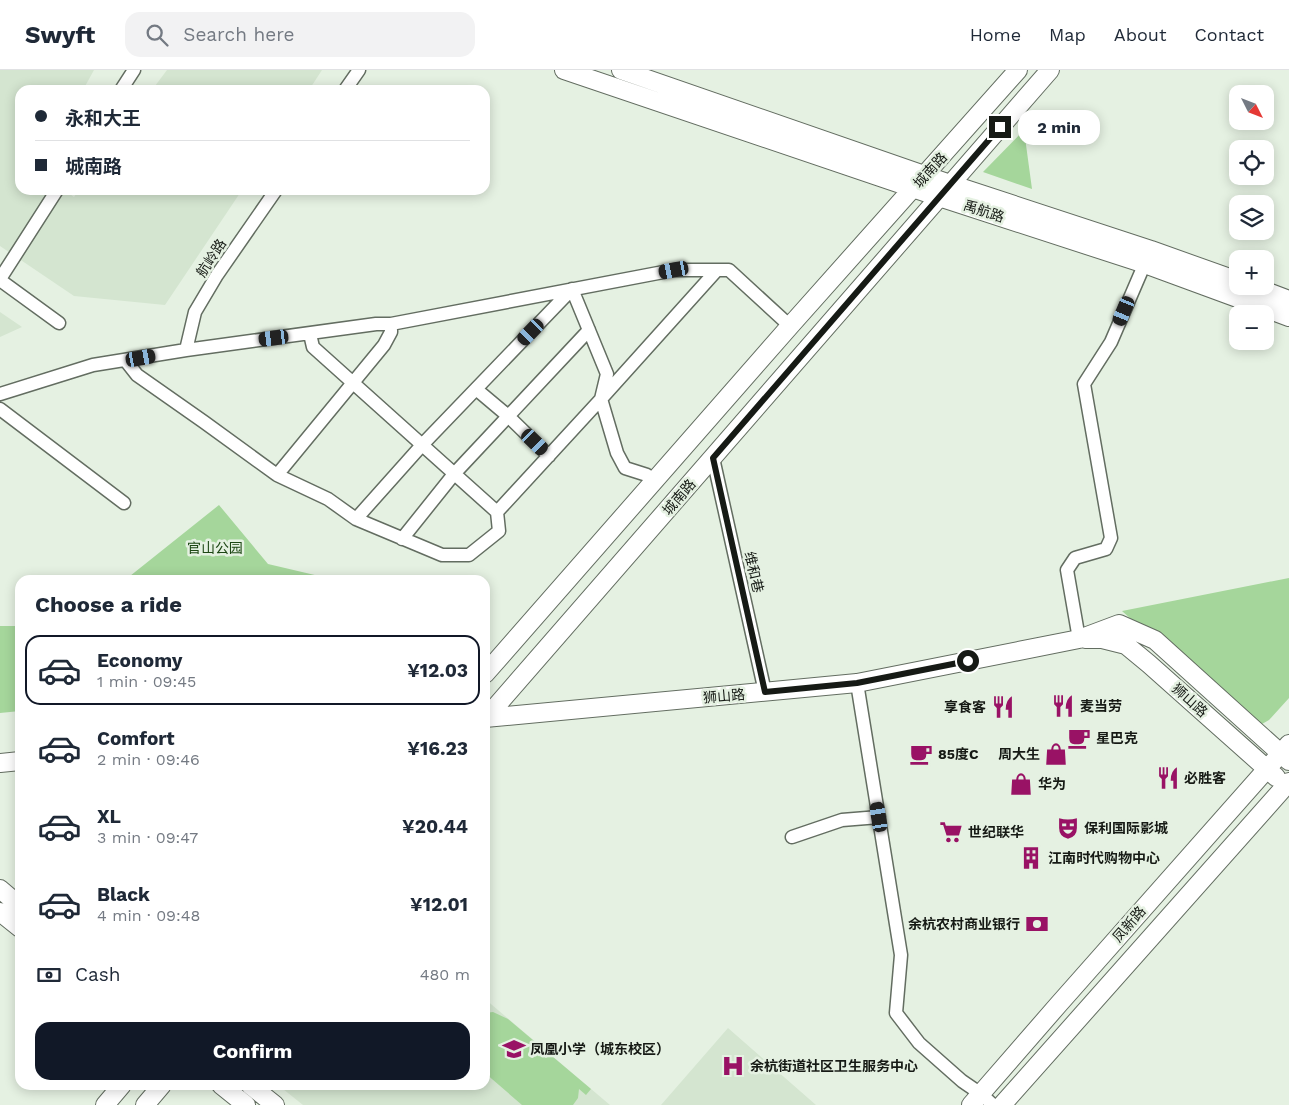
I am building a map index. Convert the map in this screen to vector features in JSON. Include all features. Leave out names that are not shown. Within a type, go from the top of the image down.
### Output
[{"type":"main road","name":"禹航路","points":[[564,70],[1148,256],[1229,278]]},
{"type":"main road","name":"禹航路","points":[[623,70],[920,182]]},
{"type":"main road","name":"城南路","points":[[490,668],[790,326],[1018,70]]},
{"type":"main road","name":"城南路","points":[[490,713],[1050,70]]},
{"type":"main road","name":"禹航路","points":[[1148,256],[1289,317]]},
{"type":"main road","points":[[1274,294],[1289,300]]},
{"type":"main road","name":"狮山路","points":[[490,719],[857,683],[1080,639],[1119,624],[1155,640],[1286,753]]},
{"type":"main road","name":"狮山路","points":[[1080,639],[1102,639],[1126,645],[1150,664],[1267,769],[1288,785]]},
{"type":"main road","name":"凤新路","points":[[982,1101],[1267,769],[1286,753]]},
{"type":"main road","points":[[0,763],[15,762]]},
{"type":"main road","name":"凤新路","points":[[1002,1105],[1288,785]]},
{"type":"main road","points":[[0,889],[15,902]]},
{"type":"main road","points":[[0,912],[15,924]]},
{"type":"main road","points":[[105,1105],[118,1090]]},
{"type":"main road","points":[[145,1105],[158,1090]]},
{"type":"main road","points":[[227,1090],[246,1105]]},
{"type":"main road","points":[[256,1090],[275,1105]]},
{"type":"street","points":[[124,85],[134,70]]},
{"type":"street","points":[[348,85],[358,70]]},
{"type":"street","points":[[54,195],[0,280],[59,323]]},
{"type":"street","name":"航岭路","points":[[186,350],[195,312],[217,275],[273,195]]},
{"type":"street","points":[[1080,639],[1067,570],[1075,558],[1106,549],[1111,538],[1084,384],[1111,342],[1148,256]]},
{"type":"street","points":[[0,394],[93,365],[186,350],[376,324],[391,324],[674,270],[730,270],[790,326]]},
{"type":"street","points":[[497,512],[717,270]]},
{"type":"street","points":[[572,289],[607,374],[601,399],[617,453],[625,468],[647,475],[652,485]]},
{"type":"street","points":[[356,519],[422,445],[572,289]]},
{"type":"street","points":[[276,475],[384,345],[391,332],[391,324]]},
{"type":"street","points":[[402,539],[454,474],[589,330]]},
{"type":"street","points":[[126,361],[137,376],[276,475],[328,499],[356,519],[442,556],[469,555],[499,531],[497,512],[313,347],[310,334]]},
{"type":"street","points":[[476,389],[508,416],[549,456]]},
{"type":"street","points":[[0,409],[124,503]]},
{"type":"street","name":"维和巷","points":[[713,458],[765,692]]},
{"type":"street","points":[[857,683],[901,955],[896,1012],[920,1043],[982,1101]]},
{"type":"street","points":[[792,837],[842,820],[879,817]]},
{"type":"shaded area","points":[[0,70],[94,70],[86,85],[15,85],[15,195],[71,195],[74,197],[75,195],[239,195],[165,305],[74,296],[0,246]]},
{"type":"shaded area","points":[[167,70],[322,70],[312,85],[156,85]]},
{"type":"shaded area","points":[[0,312],[22,327],[0,337]]},
{"type":"shaded area","name":"凤凰小学（城东校区）","points":[[490,1003],[610,1105],[303,1105],[284,1090],[490,1090]]},
{"type":"shaded area","name":"余杭街道社区卫生服务中心","points":[[728,1028],[816,1105],[661,1105]]},
{"type":"green space","points":[[1024,130],[1032,189],[983,172]]},
{"type":"green space","name":"官山公园","points":[[219,505],[268,564],[315,575],[131,575]]},
{"type":"green space","points":[[1289,578],[1289,698],[1269,720],[1255,728],[1122,611]]},
{"type":"green space","points":[[0,626],[15,626],[15,712],[0,713]]},
{"type":"green space","points":[[490,1012],[508,1019],[591,1089],[586,1095],[579,1089],[578,1098],[573,1105],[522,1105],[490,1077]]},
{"type":"place","name":"麦当劳","points":[[1063,706]]},
{"type":"place","name":"享食客","points":[[1003,707]]},
{"type":"place","name":"星巴克","points":[[1079,738]]},
{"type":"place","name":"85度C","points":[[921,754]]},
{"type":"place","name":"周大生","points":[[1056,754]]},
{"type":"place","name":"必胜客","points":[[1168,778]]},
{"type":"place","name":"华为","points":[[1021,784]]},
{"type":"place","name":"保利国际影城","points":[[1068,828]]},
{"type":"place","name":"世纪联华","points":[[951,832]]},
{"type":"place","name":"江南时代购物中心","points":[[1031,858]]},
{"type":"place","name":"余杭农村商业银行","points":[[1037,924]]},
{"type":"place","name":"凤凰小学（城东校区）","points":[[514,1049]]},
{"type":"place","name":"余杭街道社区卫生服务中心","points":[[733,1066]]},
{"type":"route","points":[[968,661],[857,683],[765,692],[713,458],[1000,127]]}]
